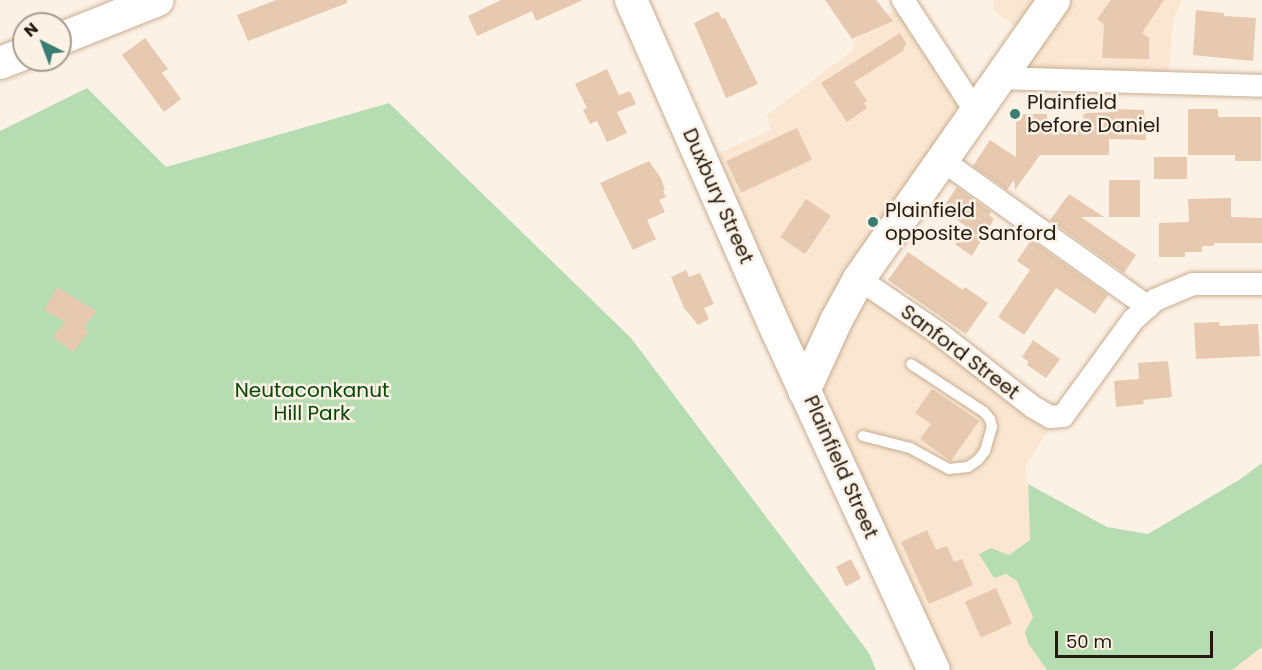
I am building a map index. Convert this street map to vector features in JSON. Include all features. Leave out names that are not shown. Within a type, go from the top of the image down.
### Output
[{"type":"main road","points":[[72,34],[158,0]]},
{"type":"main road","name":"Duxbury Street","points":[[631,0],[804,391]]},
{"type":"main road","name":"Plainfield Street","points":[[934,670],[804,391],[836,321],[859,279],[1054,0]]},
{"type":"street","points":[[903,0],[976,112]]},
{"type":"street","points":[[999,78],[1262,86]]},
{"type":"street","points":[[942,160],[1148,307],[1170,292],[1192,284],[1262,284]]},
{"type":"street","name":"Sanford Street","points":[[859,279],[937,332],[1033,407],[1050,417],[1063,416],[1133,320],[1148,307]]},
{"type":"lane","points":[[863,436],[910,448],[949,469],[968,467],[985,451],[992,427],[990,419],[984,412],[911,364]]},
{"type":"shaded area","points":[[993,0],[1182,0],[1173,20],[1168,83],[1016,81],[1032,39],[993,10]]},
{"type":"shaded area","points":[[904,2],[979,111],[870,277],[1050,428],[1026,465],[1030,540],[1008,555],[991,548],[1006,574],[1017,581],[1033,617],[1025,632],[1047,670],[935,670],[708,158],[771,130],[767,115],[853,50],[855,40]]},
{"type":"shaded area","points":[[1262,647],[1262,670],[1232,670]]},
{"type":"green space","name":"Neutaconkanut Hill Park","points":[[87,88],[166,167],[389,103],[631,338],[869,653],[876,670],[0,670],[0,131]]},
{"type":"green space","points":[[1262,463],[1262,647],[1232,670],[1047,670],[1028,643],[1025,632],[1033,617],[1017,581],[1006,574],[994,578],[979,554],[991,548],[1009,555],[1030,540],[1028,484],[1107,527],[1148,534],[1239,480]]},
{"type":"building","points":[[276,0],[347,0],[347,3],[248,41],[237,15]]},
{"type":"building","points":[[501,0],[583,0],[536,21],[532,11],[477,36],[468,16]]},
{"type":"building","points":[[825,0],[876,0],[893,21],[852,39]]},
{"type":"building","points":[[1111,0],[1164,0],[1142,33],[1149,38],[1149,59],[1102,58],[1104,24],[1097,19]]},
{"type":"building","points":[[1196,10],[1224,13],[1224,16],[1256,18],[1253,61],[1193,55]]},
{"type":"building","points":[[718,11],[722,19],[725,18],[758,84],[726,98],[694,23]]},
{"type":"building","points":[[900,33],[906,43],[903,51],[854,82],[867,101],[864,103],[867,108],[847,122],[821,83]]},
{"type":"building","points":[[145,38],[168,69],[162,73],[181,99],[164,112],[122,55]]},
{"type":"building","points":[[607,69],[619,95],[630,91],[636,104],[617,112],[627,133],[607,142],[597,121],[590,124],[583,110],[587,108],[575,84]]},
{"type":"building","points":[[1115,109],[1144,110],[1146,140],[1109,139],[1109,155],[1040,155],[1015,190],[1014,180],[1007,190],[973,166],[990,140],[1016,157],[1016,114],[1047,114],[1047,127],[1084,128],[1083,115],[1115,112]]},
{"type":"building","points":[[1188,109],[1218,109],[1218,117],[1261,117],[1261,161],[1235,161],[1235,155],[1188,155]]},
{"type":"building","points":[[797,128],[812,160],[741,193],[726,161]]},
{"type":"building","points":[[1154,157],[1187,157],[1187,179],[1154,179]]},
{"type":"building","points":[[649,161],[661,178],[665,190],[663,191],[666,197],[659,200],[665,212],[647,220],[656,239],[633,250],[600,183]]},
{"type":"building","points":[[1109,180],[1140,180],[1140,217],[1109,217]]},
{"type":"building","points":[[957,187],[991,212],[989,215],[994,219],[972,256],[955,244],[967,227],[942,209]]},
{"type":"building","points":[[1069,194],[1104,217],[1081,217],[1136,255],[1124,273],[1050,220]]},
{"type":"building","points":[[1231,198],[1231,217],[1262,218],[1262,243],[1214,243],[1214,246],[1202,246],[1202,252],[1185,252],[1185,257],[1159,257],[1159,223],[1189,222],[1188,199]]},
{"type":"building","points":[[806,199],[831,216],[805,254],[780,237]]},
{"type":"building","points":[[1031,240],[1108,295],[1095,314],[1056,288],[1024,335],[998,317],[1030,270],[1017,261]]},
{"type":"building","points":[[908,252],[963,290],[965,287],[988,303],[966,334],[888,280]]},
{"type":"building","points":[[686,270],[689,277],[700,273],[714,304],[704,308],[709,319],[698,325],[684,308],[671,277]]},
{"type":"building","points":[[57,287],[96,311],[84,328],[89,331],[73,352],[53,337],[65,322],[44,310]]},
{"type":"building","points":[[1219,322],[1220,326],[1258,324],[1260,356],[1196,359],[1194,323]]},
{"type":"building","points":[[1033,340],[1060,359],[1046,378],[1027,365],[1029,362],[1022,357]]},
{"type":"building","points":[[1168,361],[1172,397],[1143,400],[1144,404],[1116,407],[1114,381],[1139,379],[1138,363]]},
{"type":"building","points":[[932,389],[979,421],[951,461],[920,439],[931,424],[915,413]]},
{"type":"building","points":[[927,530],[936,550],[947,546],[954,562],[962,559],[973,585],[929,604],[901,542]]},
{"type":"building","points":[[851,559],[861,579],[846,586],[836,567]]},
{"type":"building","points":[[996,588],[1012,624],[981,637],[965,602]]},
{"type":"place","name":"Plainfield before Daniel","points":[[1015,114]]},
{"type":"place","name":"Plainfield opposite Sanford","points":[[873,222]]}]
